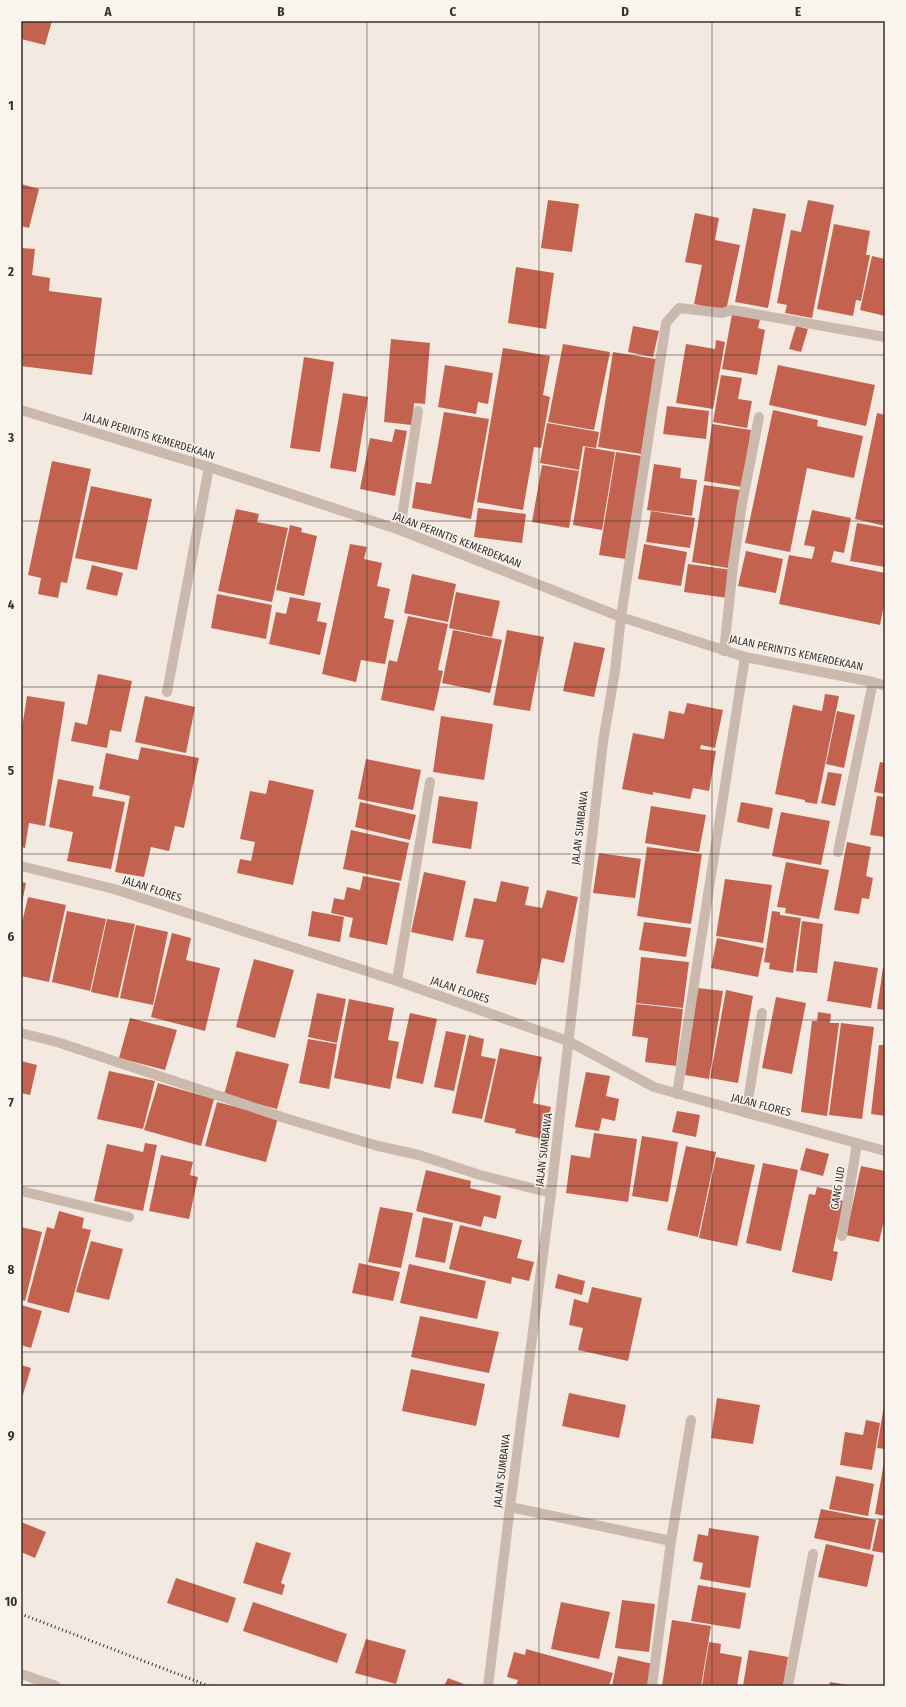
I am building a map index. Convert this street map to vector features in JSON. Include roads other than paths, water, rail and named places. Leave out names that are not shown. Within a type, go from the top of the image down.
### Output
[{"type":"street","name":"JALAN SUMBAWA","points":[[488,1686],[551,1193],[603,742],[615,671],[621,617],[666,323],[679,308],[722,313],[732,310],[885,338]]},
{"type":"street","name":"JALAN PERINTIS KEMERDEKAAN","points":[[21,410],[209,467],[400,530],[621,617],[724,651],[745,657],[873,682],[885,686]]},
{"type":"street","points":[[400,530],[418,411]]},
{"type":"street","points":[[724,651],[733,566],[742,504],[759,417]]},
{"type":"street","points":[[167,692],[209,467]]},
{"type":"street","points":[[677,1094],[745,657]]},
{"type":"street","points":[[838,852],[873,682]]},
{"type":"street","points":[[397,981],[430,782]]},
{"type":"street","name":"JALAN FLORES","points":[[21,866],[114,889],[397,981],[568,1040],[654,1087],[885,1151]]},
{"type":"street","points":[[746,1113],[762,1013]]},
{"type":"street","points":[[21,1033],[64,1044],[291,1120],[378,1146],[419,1155],[480,1175],[551,1193]]},
{"type":"street","name":"GANG IUD","points":[[842,1236],[857,1143]]},
{"type":"street","points":[[21,1190],[129,1217]]},
{"type":"street","points":[[652,1686],[671,1542],[691,1420]]},
{"type":"street","points":[[510,1507],[671,1542]]},
{"type":"street","points":[[788,1686],[813,1554]]},
{"type":"street","points":[[21,1674],[56,1686]]},
{"type":"railway","points":[[21,1614],[209,1686]]}]
